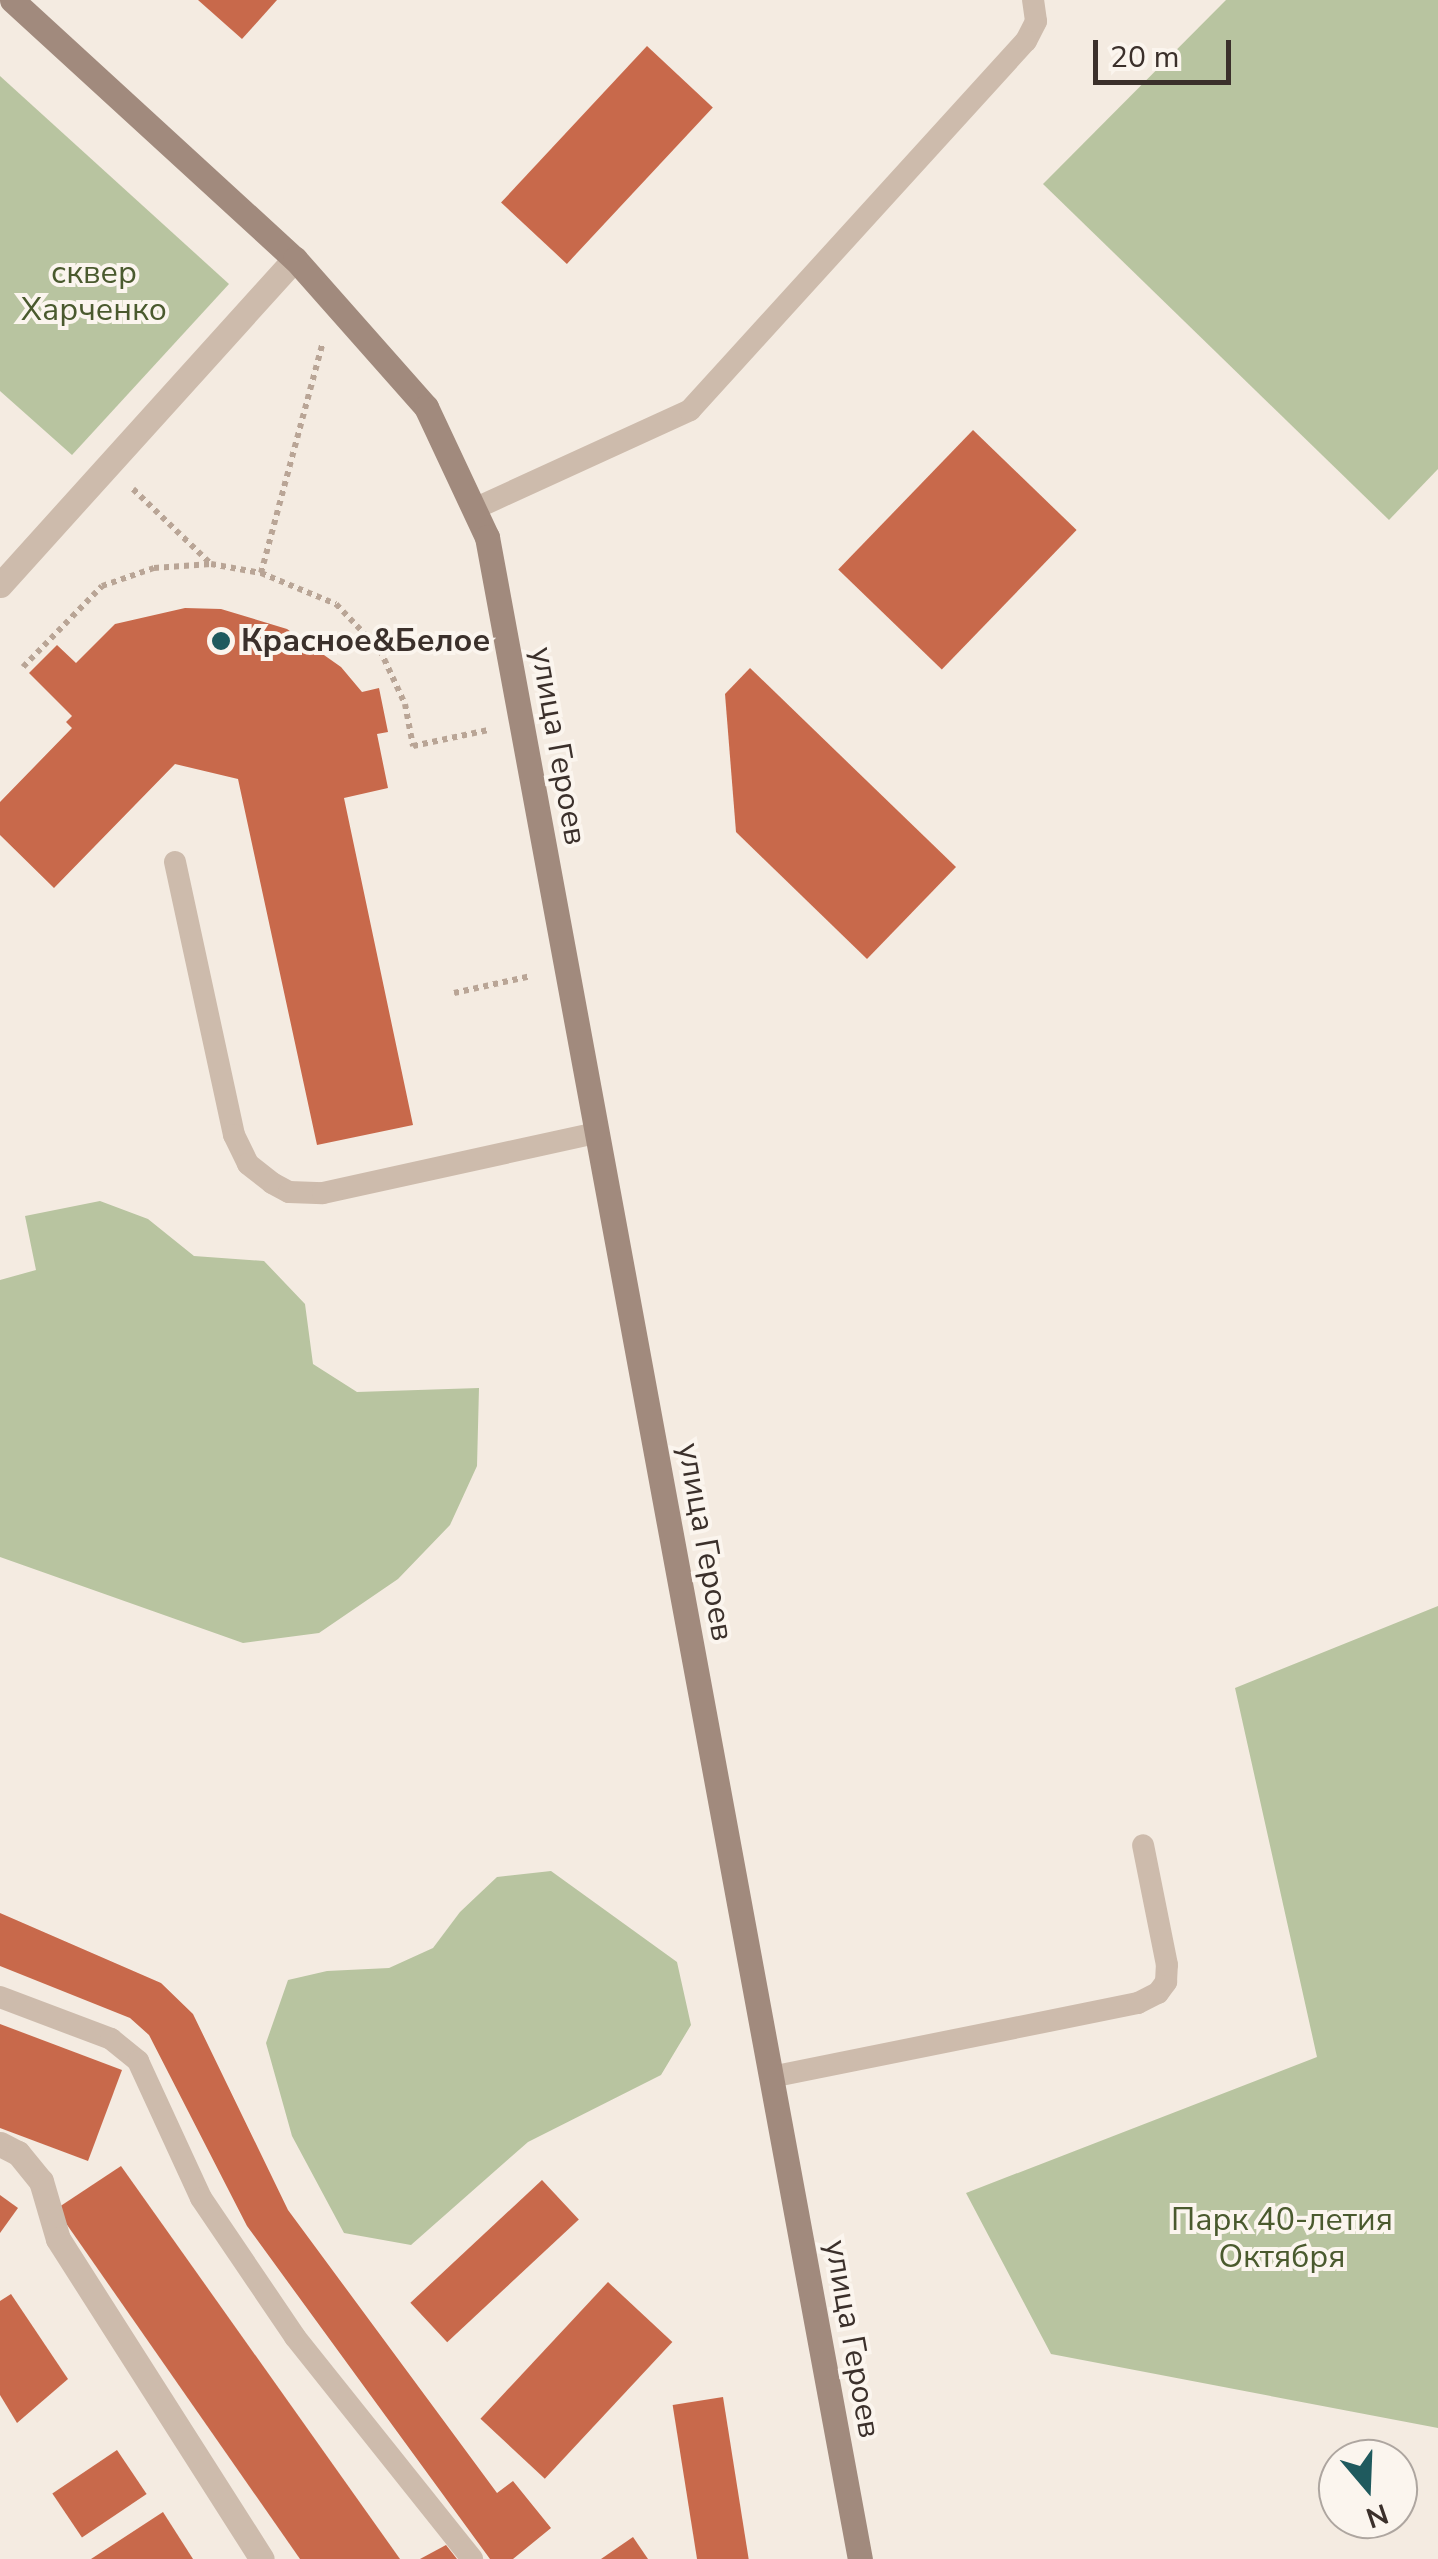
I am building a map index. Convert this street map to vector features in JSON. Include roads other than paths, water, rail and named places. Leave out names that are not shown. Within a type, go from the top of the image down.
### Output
[{"type":"street","name":"улица Героев","points":[[12,0],[295,259],[426,408],[487,537],[860,2559]]},
{"type":"street","points":[[0,585],[295,259]]},
{"type":"street","points":[[0,2144],[18,2153],[41,2181],[58,2239],[262,2559]]},
{"type":"lane","points":[[474,509],[690,410],[1026,41],[1036,21],[1033,0]]},
{"type":"lane","points":[[175,862],[234,1135],[248,1164],[272,1183],[289,1192],[322,1193],[596,1133]]},
{"type":"lane","points":[[771,2077],[1138,2003],[1158,1993],[1166,1982],[1166,1964],[1143,1844]]},
{"type":"lane","points":[[0,1997],[110,2039],[138,2061],[202,2198],[296,2337],[472,2559]]},
{"type":"place","name":"Красное&Белое","points":[[221,641]]},
{"type":"park label","name":"сквер Харченко","points":[[94,292]]},
{"type":"park label","name":"Парк 40-летия Октября","points":[[1282,2240]]}]
